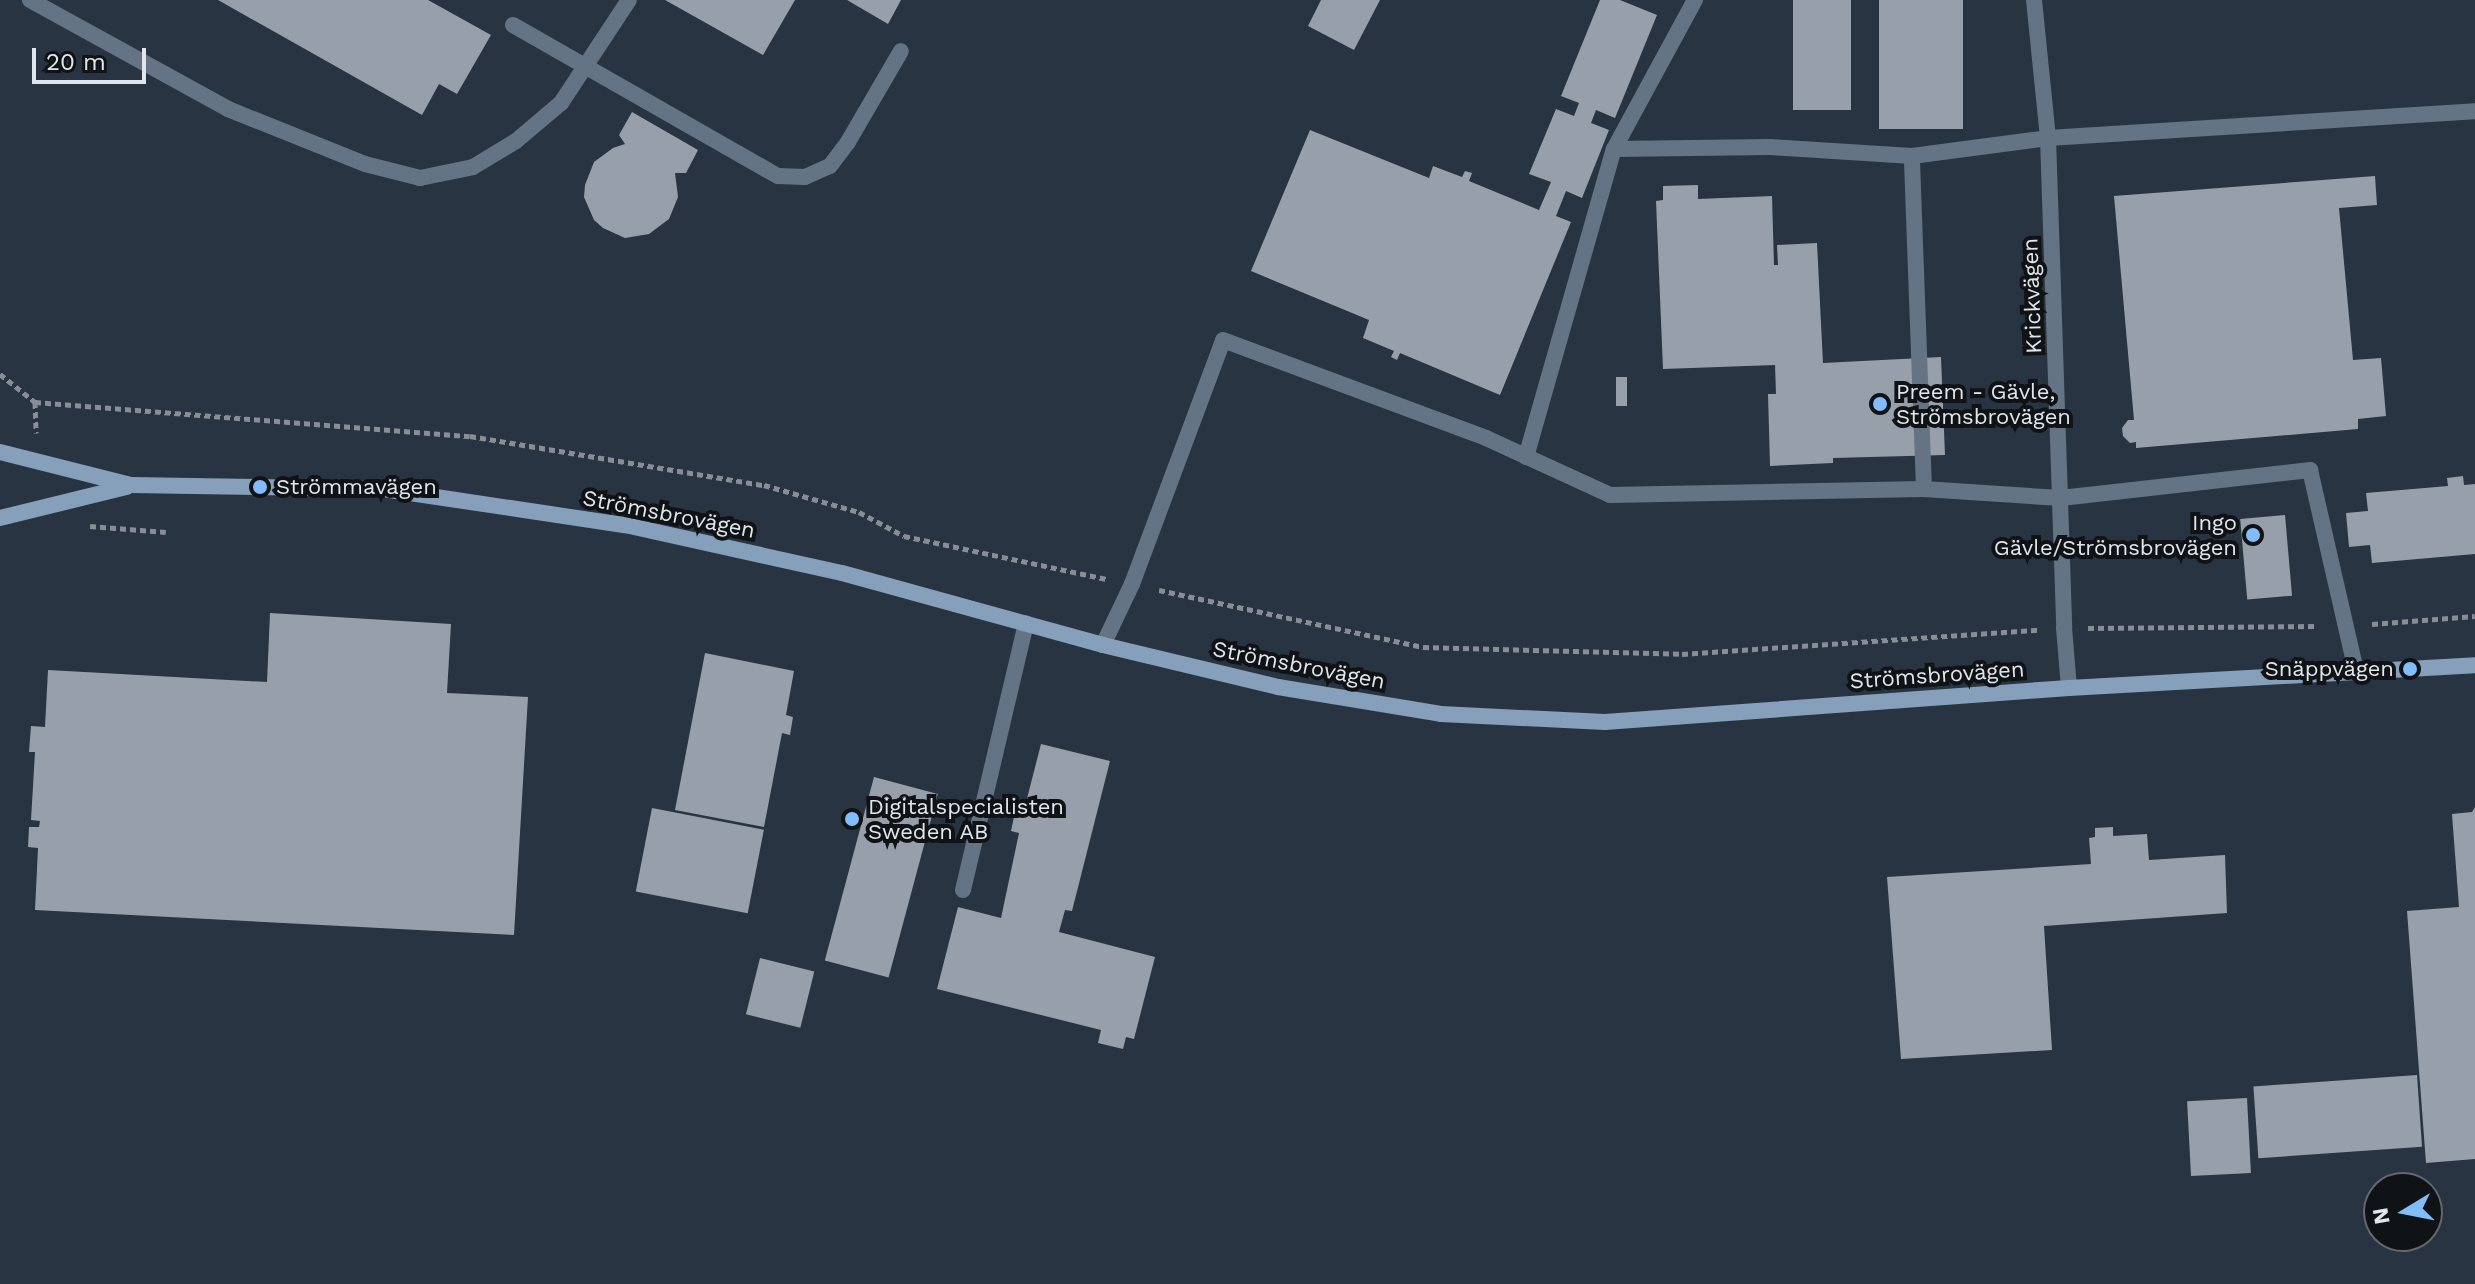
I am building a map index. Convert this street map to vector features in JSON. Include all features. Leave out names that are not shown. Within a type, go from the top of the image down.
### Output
[{"type":"main road","name":"Strömsbrovägen","points":[[0,452],[131,485],[383,489],[625,525],[842,573],[1103,645],[1278,687],[1441,714],[1605,722],[2069,688],[2475,665]]},
{"type":"main road","name":"Strömsbrovägen","points":[[0,518],[131,485]]},
{"type":"street","points":[[30,0],[228,109],[365,164],[420,178],[473,167],[516,141],[561,103],[587,68],[629,0]]},
{"type":"street","points":[[1526,457],[1614,149],[1695,0]]},
{"type":"street","name":"Krickvägen","points":[[2034,0],[2048,138],[2064,628],[2069,688]]},
{"type":"street","points":[[513,25],[778,176],[805,177],[830,166],[848,142],[901,51]]},
{"type":"street","points":[[1614,149],[1770,147],[1912,156],[2048,138],[2475,111]]},
{"type":"street","points":[[1912,156],[1924,489]]},
{"type":"street","points":[[1103,645],[1132,584],[1223,340],[1486,438],[1610,495],[1924,489],[2061,498],[2310,470],[2356,671]]},
{"type":"street","points":[[963,890],[1026,623]]},
{"type":"path","points":[[0,374],[35,402],[470,436],[764,485],[859,512],[904,536],[1423,647],[1682,654],[2064,628],[2345,626],[2475,616]]},
{"type":"shaded area","points":[[0,0],[2475,0],[2475,1284],[0,1284]]},
{"type":"building","points":[[218,0],[428,0],[491,35],[457,94],[439,84],[422,115]]},
{"type":"building","points":[[665,0],[795,0],[763,55]]},
{"type":"building","points":[[847,0],[901,0],[888,24]]},
{"type":"building","points":[[1321,0],[1380,0],[1354,50],[1308,26]]},
{"type":"building","points":[[1600,0],[1620,0],[1657,15],[1615,118],[1596,110],[1591,123],[1609,130],[1582,198],[1566,191],[1556,216],[1571,222],[1500,395],[1400,353],[1397,360],[1391,357],[1394,351],[1363,338],[1369,320],[1251,271],[1310,130],[1429,178],[1433,166],[1462,177],[1465,171],[1472,173],[1469,181],[1539,210],[1551,182],[1529,174],[1556,109],[1574,116],[1579,103],[1561,96]]},
{"type":"building","points":[[1793,0],[1851,0],[1851,110],[1793,110]]},
{"type":"building","points":[[1879,0],[1963,0],[1963,129],[1879,129]]},
{"type":"building","points":[[632,112],[698,150],[686,173],[675,173],[678,197],[669,219],[649,234],[625,238],[594,220],[584,197],[594,162],[613,148],[625,144],[619,135]]},
{"type":"building","points":[[2375,176],[2377,205],[2339,208],[2353,360],[2381,358],[2386,416],[2358,419],[2358,429],[2136,448],[2136,442],[2130,443],[2123,436],[2122,428],[2128,420],[2134,420],[2114,196]]},
{"type":"building","points":[[1698,185],[1698,199],[1772,196],[1774,265],[1778,265],[1777,245],[1817,243],[1823,363],[1941,357],[1945,455],[1833,458],[1833,463],[1770,466],[1768,394],[1776,394],[1775,365],[1663,369],[1656,201],[1663,200],[1663,186]]},
{"type":"building","points":[[1616,377],[1627,377],[1627,406],[1616,406]]},
{"type":"building","points":[[2463,476],[2464,485],[2475,484],[2475,554],[2372,563],[2370,545],[2349,547],[2346,513],[2368,511],[2366,493],[2448,486],[2447,478]]},
{"type":"building","points":[[2285,515],[2292,596],[2247,600],[2240,519]]},
{"type":"building","points":[[270,613],[451,624],[447,693],[528,697],[514,935],[35,910],[38,848],[28,847],[29,827],[39,827],[40,821],[31,820],[35,752],[29,752],[31,726],[45,727],[48,670],[267,682]]},
{"type":"building","points":[[705,653],[794,671],[786,715],[793,717],[790,735],[782,733],[764,827],[675,810]]},
{"type":"building","points":[[1041,744],[1110,761],[1072,911],[1065,910],[1059,932],[1155,957],[1134,1039],[1126,1037],[1123,1049],[1098,1043],[1101,1030],[937,989],[958,907],[1001,918],[1019,833],[1011,831],[1015,812],[1023,814]]},
{"type":"building","points":[[874,777],[938,794],[889,978],[825,961]]},
{"type":"building","points":[[2475,807],[2475,1159],[2426,1163],[2407,911],[2459,907],[2452,814],[2472,812]]},
{"type":"building","points":[[652,808],[764,830],[748,913],[636,891]]},
{"type":"building","points":[[2113,827],[2113,836],[2147,834],[2149,860],[2225,855],[2227,913],[2044,926],[2052,1050],[1901,1059],[1887,877],[2091,864],[2089,838],[2095,837],[2095,828]]},
{"type":"building","points":[[760,958],[814,972],[800,1028],[746,1014]]},
{"type":"building","points":[[2417,1075],[2422,1147],[2258,1158],[2253,1086]]},
{"type":"building","points":[[2247,1098],[2251,1173],[2191,1176],[2187,1101]]},
{"type":"place","name":"Preem - Gävle, Strömsbrovägen","points":[[1880,404]]},
{"type":"place","name":"Strömmavägen","points":[[260,487]]},
{"type":"place","name":"Ingo Gävle/Strömsbrovägen","points":[[2253,535]]},
{"type":"place","name":"Snäppvägen","points":[[2410,669]]},
{"type":"place","name":"Digitalspecialisten Sweden AB","points":[[852,819]]}]
